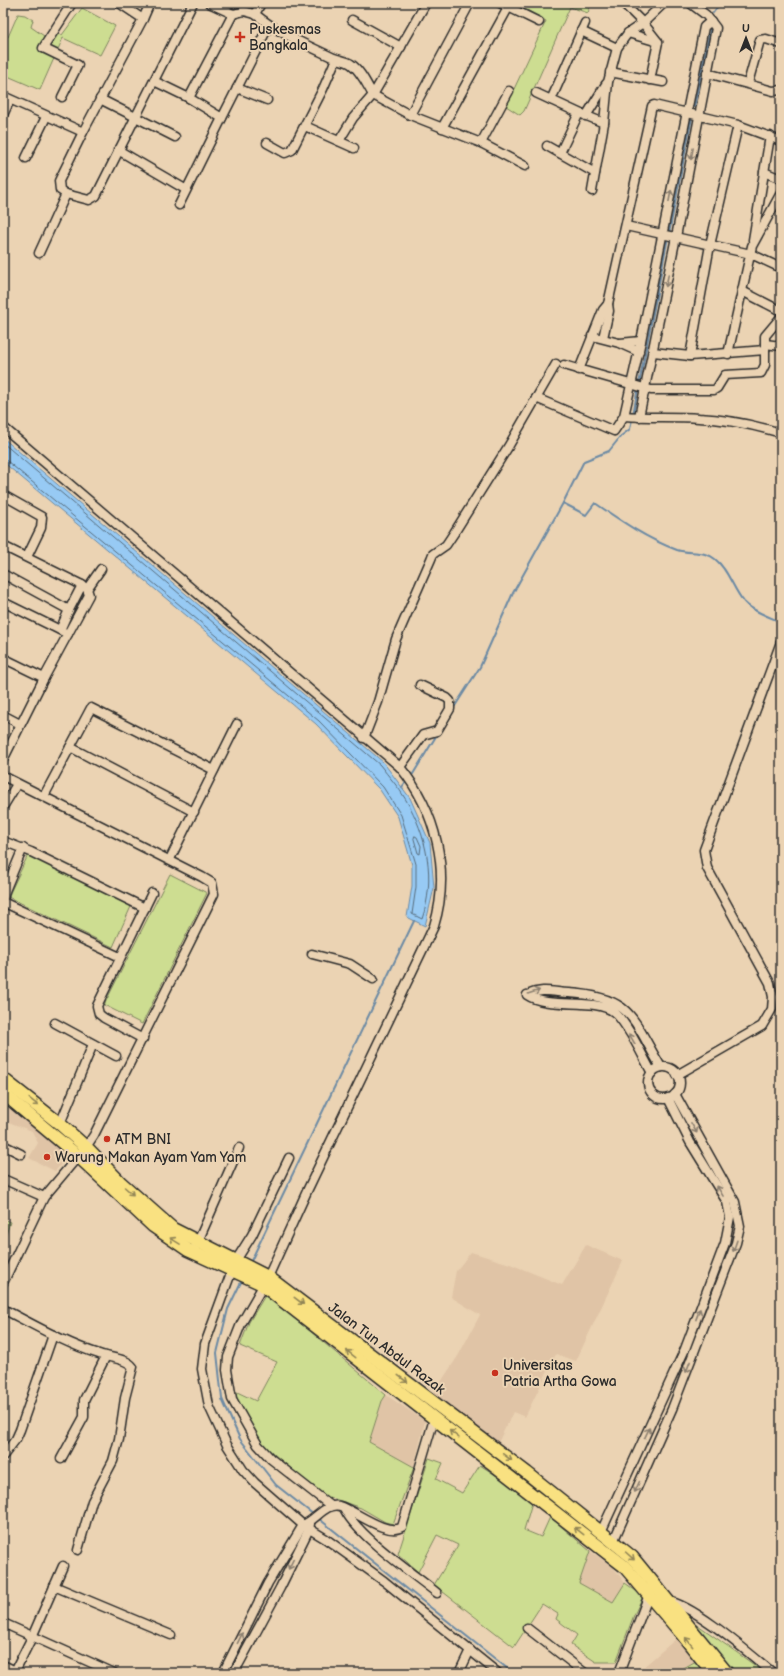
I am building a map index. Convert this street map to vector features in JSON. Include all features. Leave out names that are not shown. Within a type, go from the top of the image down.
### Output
[{"type":"main road","points":[[3,1079],[60,1124],[82,1151],[153,1226],[264,1280]]},
{"type":"main road","points":[[3,1093],[82,1151]]},
{"type":"main road","name":"Jalan Tun Abdul Razak","points":[[264,1280],[434,1418],[652,1589]]},
{"type":"main road","name":"Jalan Tun Abdul Razak","points":[[264,1280],[527,1473],[632,1557],[652,1589],[713,1673]]},
{"type":"main road","name":"Jalan Tun Abdul Razak","points":[[663,1604],[727,1673]]},
{"type":"street","points":[[62,97],[78,65],[43,48],[72,3]]},
{"type":"street","points":[[119,3],[143,19]]},
{"type":"street","points":[[150,3],[58,182],[60,190],[66,194],[89,200],[94,198],[193,3]]},
{"type":"street","points":[[209,3],[233,14],[244,11],[255,14],[269,25],[336,59],[351,64],[360,72],[373,95],[410,116],[481,144],[525,166]]},
{"type":"street","points":[[255,14],[261,3]]},
{"type":"street","points":[[410,116],[470,3]]},
{"type":"street","points":[[500,3],[539,22]]},
{"type":"street","points":[[623,3],[643,23],[658,42]]},
{"type":"street","points":[[592,191],[604,123],[608,82],[617,48],[628,33],[643,23],[664,3]]},
{"type":"street","points":[[339,141],[353,118],[373,95],[401,47],[423,4]]},
{"type":"street","points":[[639,417],[676,237],[716,28],[706,15],[695,5]]},
{"type":"street","points":[[442,128],[508,8]]},
{"type":"street","points":[[189,98],[233,14]]},
{"type":"street","points":[[352,20],[401,47]]},
{"type":"street","points":[[536,398],[614,431],[624,416],[639,352],[704,27],[711,22]]},
{"type":"street","points":[[179,205],[185,189],[269,25]]},
{"type":"street","points":[[551,100],[583,27],[617,48]]},
{"type":"street","points":[[628,33],[658,42]]},
{"type":"street","points":[[748,83],[759,43],[762,39],[781,44]]},
{"type":"street","points":[[650,80],[658,42]]},
{"type":"street","points":[[266,143],[280,152],[289,152],[305,126],[336,59]]},
{"type":"street","points":[[610,72],[663,82]]},
{"type":"street","points":[[707,73],[777,90],[781,98]]},
{"type":"street","points":[[154,81],[189,98],[222,118]]},
{"type":"street","points":[[560,154],[583,114],[608,82]]},
{"type":"street","points":[[237,88],[267,100]]},
{"type":"street","points":[[481,144],[509,91]]},
{"type":"street","points":[[536,93],[604,123]]},
{"type":"street","points":[[3,115],[7,98],[46,117],[83,132]]},
{"type":"street","points":[[100,99],[175,137]]},
{"type":"street","points":[[603,338],[609,311],[608,304],[626,226],[650,108],[654,105],[738,125],[781,141]]},
{"type":"street","points":[[26,158],[46,117]]},
{"type":"street","points":[[690,356],[710,245],[738,125]]},
{"type":"street","points":[[305,126],[354,148]]},
{"type":"street","points":[[728,354],[751,250],[770,136]]},
{"type":"street","points":[[547,146],[595,173]]},
{"type":"street","points":[[118,150],[185,189]]},
{"type":"street","points":[[764,172],[781,179]]},
{"type":"street","points":[[751,250],[781,193]]},
{"type":"street","points":[[39,253],[66,194]]},
{"type":"street","points":[[626,226],[710,245],[751,250],[781,268]]},
{"type":"street","points":[[742,291],[781,311]]},
{"type":"street","points":[[579,370],[603,310],[608,304]]},
{"type":"street","points":[[364,738],[378,702],[396,639],[431,559],[434,554],[446,544],[454,533],[536,398],[560,364],[644,389],[669,391],[715,390],[725,375],[761,373],[764,365],[766,334],[781,317]]},
{"type":"street","points":[[592,336],[619,343],[639,352]]},
{"type":"street","points":[[619,343],[641,341]]},
{"type":"street","points":[[652,352],[690,356],[728,354],[765,347],[781,346]]},
{"type":"street","points":[[624,416],[698,418],[746,423],[781,433]]},
{"type":"street","points":[[3,427],[364,738],[400,767],[420,796],[437,843],[442,876],[441,903],[438,916],[281,1246],[241,1324],[228,1357],[227,1370],[232,1399],[249,1430],[271,1459],[329,1507]]},
{"type":"street","points":[[3,495],[42,517],[41,528],[27,557]]},
{"type":"street","points":[[3,546],[84,587],[88,598],[44,678],[3,760]]},
{"type":"street","points":[[60,630],[84,587],[101,569]]},
{"type":"street","points":[[3,574],[70,610]]},
{"type":"street","points":[[3,602],[68,634]]},
{"type":"street","points":[[677,1075],[762,1026],[772,1009],[773,997],[770,983],[707,868],[704,850],[781,642]]},
{"type":"street","points":[[3,658],[44,678]]},
{"type":"street","points":[[400,767],[423,734],[437,731],[450,709],[450,701],[447,698],[420,685]]},
{"type":"street","points":[[44,796],[95,699]]},
{"type":"street","points":[[91,708],[214,770]]},
{"type":"street","points":[[3,715],[20,724]]},
{"type":"street","points":[[170,859],[237,724]]},
{"type":"street","points":[[70,747],[194,812]]},
{"type":"street","points":[[3,776],[170,859],[212,883],[214,894],[143,1039],[82,1151],[44,1197],[3,1283]]},
{"type":"street","points":[[3,807],[17,784]]},
{"type":"street","points":[[3,841],[23,848],[145,908]]},
{"type":"street","points":[[23,848],[5,891],[3,901],[120,957]]},
{"type":"street","points":[[143,1039],[104,1018],[97,1010],[98,1002],[152,893]]},
{"type":"street","points":[[312,954],[350,964],[373,979]]},
{"type":"street","points":[[652,1073],[621,1020],[613,1011],[577,1004],[535,1000],[527,995],[539,990],[595,995],[621,1006],[635,1020],[661,1068]]},
{"type":"street","points":[[55,1023],[116,1056]]},
{"type":"street","points":[[60,1124],[93,1044]]},
{"type":"street","points":[[661,1068],[672,1069],[680,1082],[679,1088],[671,1096],[658,1098],[650,1091],[648,1082],[652,1073],[661,1068]]},
{"type":"street","points":[[602,1532],[685,1350],[725,1243],[729,1226],[730,1216],[726,1202],[690,1142],[671,1096]]},
{"type":"street","points":[[613,1542],[672,1409],[736,1243],[740,1226],[736,1202],[671,1096]]},
{"type":"street","points":[[3,1145],[21,1154]]},
{"type":"street","points":[[195,1247],[239,1148]]},
{"type":"street","points":[[289,1158],[235,1267],[203,1354],[203,1379],[209,1406],[227,1445],[249,1477],[308,1524],[384,1581],[498,1673]]},
{"type":"street","points":[[3,1179],[44,1197]]},
{"type":"street","points":[[3,1309],[53,1335],[133,1366],[125,1398],[122,1426],[113,1461],[92,1500],[78,1550]]},
{"type":"street","points":[[3,1456],[16,1439],[20,1430],[53,1335]]},
{"type":"street","points":[[61,1459],[84,1417],[84,1400],[106,1356]]},
{"type":"street","points":[[224,1673],[268,1582],[308,1524],[329,1507],[339,1506],[390,1529],[397,1530],[402,1527],[434,1418]]},
{"type":"street","points":[[345,1509],[350,1519],[364,1533],[437,1594]]},
{"type":"street","points":[[234,1673],[280,1588],[308,1524]]},
{"type":"street","points":[[3,1665],[16,1672],[63,1566]]},
{"type":"street","points":[[268,1582],[280,1588]]},
{"type":"street","points":[[54,1586],[171,1635]]},
{"type":"street","points":[[619,1673],[652,1589]]},
{"type":"street","points":[[663,1604],[677,1602],[697,1615],[773,1673]]},
{"type":"street","points":[[3,1623],[114,1673]]},
{"type":"street","points":[[528,1628],[585,1673]]},
{"type":"street","points":[[459,1673],[470,1650]]},
{"type":"shaded area","points":[[3,1103],[70,1155],[55,1171],[29,1158],[38,1143],[32,1131],[3,1120]]},
{"type":"shaded area","points":[[586,1245],[623,1261],[576,1361],[556,1354],[525,1417],[513,1412],[498,1443],[433,1394],[458,1356],[480,1315],[451,1297],[456,1271],[471,1252],[510,1264],[562,1285]]},
{"type":"shaded area","points":[[386,1395],[425,1421],[414,1467],[369,1442],[382,1401]]},
{"type":"shaded area","points":[[590,1551],[613,1567],[625,1583],[613,1602],[579,1583]]},
{"type":"shaded area","points":[[677,1638],[696,1661],[675,1673],[644,1673],[641,1669]]},
{"type":"green space","points":[[515,3],[591,3],[588,13],[570,7],[524,111],[520,115],[506,106],[546,21]]},
{"type":"green space","points":[[82,8],[115,26],[100,55],[63,38],[40,90],[3,74],[3,34],[8,37],[18,14],[25,15],[33,20],[31,27],[47,38],[52,32],[62,35]]},
{"type":"green space","points":[[30,851],[133,902],[113,947],[8,897]]},
{"type":"green space","points":[[170,874],[207,893],[142,1024],[104,1005]]},
{"type":"green space","points":[[3,1219],[10,1222],[4,1241],[3,1240]]},
{"type":"green space","points":[[266,1294],[386,1395],[382,1401],[369,1442],[414,1467],[393,1524],[385,1522],[361,1508],[329,1497],[322,1501],[292,1469],[258,1441],[242,1415],[235,1391],[256,1401],[277,1362],[240,1346],[249,1322]]},
{"type":"green space","points":[[429,1458],[443,1463],[436,1479],[462,1493],[480,1465],[533,1499],[524,1530],[541,1537],[550,1517],[590,1551],[579,1583],[613,1602],[625,1583],[643,1596],[616,1662],[596,1662],[571,1645],[577,1635],[556,1619],[558,1614],[542,1604],[514,1647],[434,1585],[458,1545],[437,1535],[418,1572],[398,1554]]},
{"type":"green space","points":[[674,1608],[760,1669],[764,1673],[725,1673]]},
{"type":"green space","points":[[696,1661],[705,1673],[675,1673]]},
{"type":"water","points":[[3,438],[383,762],[410,798],[430,843],[434,888],[425,926],[407,917],[412,886],[412,865],[398,817],[380,790],[316,724],[3,462]]},
{"type":"waterway","points":[[713,13],[718,6]]},
{"type":"waterway","points":[[694,107],[711,26]]},
{"type":"waterway","points":[[669,233],[692,117]]},
{"type":"waterway","points":[[639,384],[668,237]]},
{"type":"waterway","points":[[633,415],[638,388]]},
{"type":"waterway","points":[[453,709],[480,667],[513,593],[563,503],[584,461],[609,451],[621,436],[630,429],[632,419]]},
{"type":"waterway","points":[[563,503],[586,515],[595,503],[655,541],[677,550],[701,553],[711,556],[720,563],[740,597],[747,605],[761,614],[781,622]]},
{"type":"waterway","points":[[413,774],[438,733]]},
{"type":"waterway","points":[[402,787],[405,783]]},
{"type":"waterway","points":[[250,1263],[414,921]]},
{"type":"waterway","points":[[242,1280],[228,1309],[217,1353],[222,1399],[240,1439],[276,1485],[314,1515]]},
{"type":"waterway","points":[[318,1518],[513,1673]]},
{"type":"place","name":"Puskesmas Bangkala","points":[[240,37]]},
{"type":"place","name":"ATM BNI","points":[[107,1139]]},
{"type":"place","name":"Warung Makan Ayam Yam Yam","points":[[47,1157]]},
{"type":"place","name":"Universitas Patria Artha Gowa","points":[[495,1373]]}]
